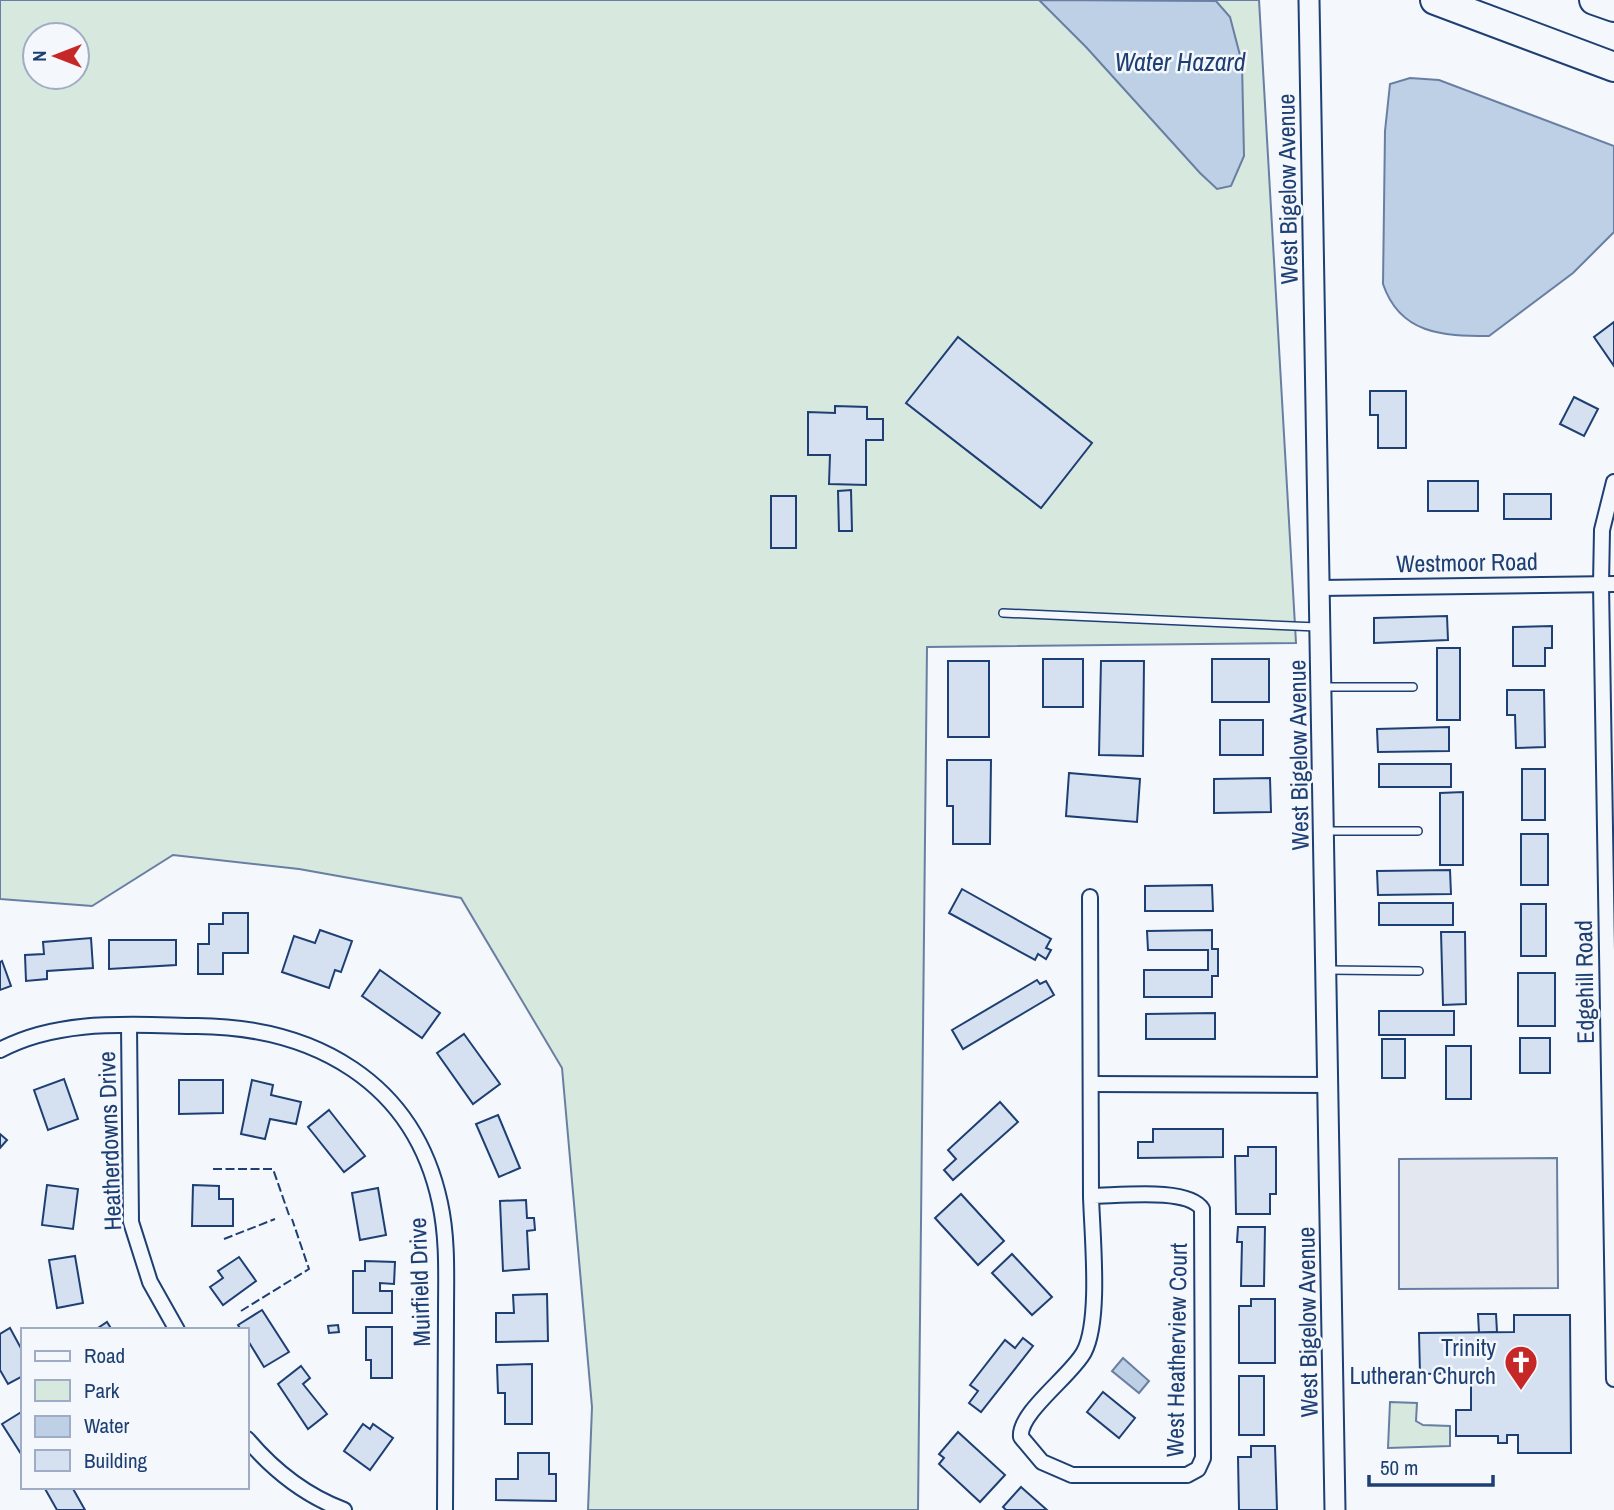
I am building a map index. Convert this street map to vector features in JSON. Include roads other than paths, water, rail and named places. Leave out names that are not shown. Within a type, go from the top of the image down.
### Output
[{"type":"highway","points":[[1435,0],[1614,66]]},
{"type":"highway","points":[[1594,0],[1614,7]]},
{"type":"street","name":"West Bigelow Avenue","points":[[1309,0],[1328,970],[1335,1510]]},
{"type":"street","name":"Edgehill Road","points":[[1614,482],[1602,530],[1607,584],[1614,1379]]},
{"type":"street","name":"Westmoor Road","points":[[1320,588],[1607,584]]},
{"type":"street","points":[[1090,897],[1091,1196]]},
{"type":"street","name":"Muirfield Drive","points":[[0,1050],[51,1031],[129,1025],[250,1028],[298,1040],[343,1062],[382,1094],[412,1134],[434,1179],[445,1240],[445,1510]]},
{"type":"street","name":"Heatherdowns Drive","points":[[129,1025],[131,1222],[150,1282],[176,1328]]},
{"type":"street","points":[[1091,1084],[1329,1085]]},
{"type":"street","name":"West Heatherview Court","points":[[1091,1196],[1183,1196],[1198,1203],[1202,1209],[1203,1458],[1198,1469],[1187,1475],[1072,1475],[1042,1462],[1021,1437],[1025,1421],[1083,1356],[1092,1333],[1091,1196]]},
{"type":"street","points":[[248,1440],[283,1476],[304,1491],[344,1510]]},
{"type":"lane","points":[[1003,612],[1321,627]]},
{"type":"lane","points":[[1322,687],[1413,687]]},
{"type":"lane","points":[[1325,831],[1418,831]]},
{"type":"lane","points":[[1328,970],[1419,971]]},
{"type":"water","name":"Water Hazard","points":[[1039,0],[1216,1],[1230,17],[1242,63],[1244,156],[1231,186],[1217,189],[1200,173],[1086,47]]},
{"type":"water","points":[[1410,78],[1439,80],[1614,146],[1614,232],[1573,273],[1489,336],[1455,335],[1425,329],[1400,313],[1383,284],[1385,131],[1390,84]]},
{"type":"water","points":[[1123,1358],[1149,1381],[1139,1393],[1112,1371]]},
{"type":"place","name":"Trinity Lutheran Church","points":[[1521,1392]]}]
